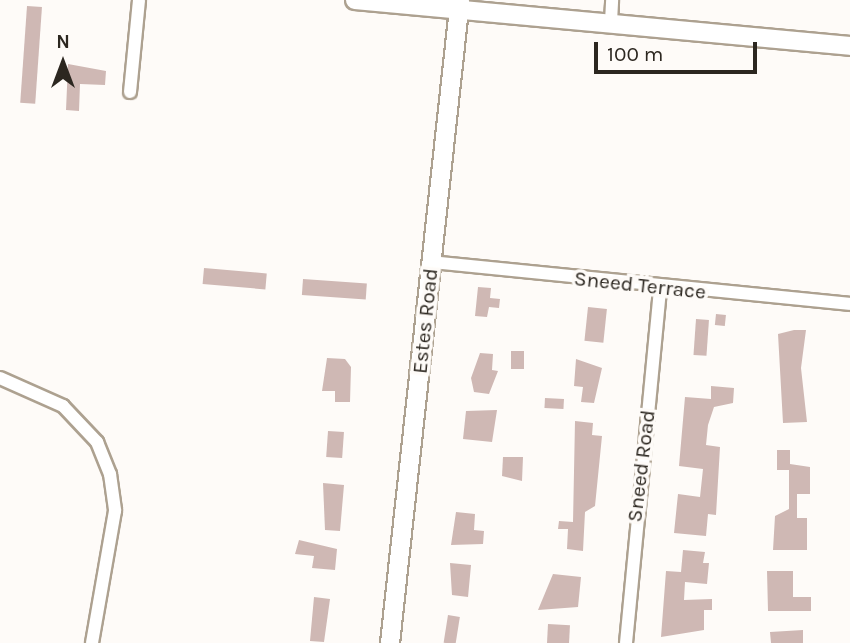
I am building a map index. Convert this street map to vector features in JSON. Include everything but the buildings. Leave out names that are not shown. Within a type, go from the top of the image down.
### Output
[{"type":"main road","points":[[355,0],[459,6],[850,46]]},
{"type":"main road","name":"Estes Road","points":[[390,643],[459,6]]},
{"type":"street","points":[[130,92],[139,0]]},
{"type":"street","points":[[611,22],[612,0]]},
{"type":"street","name":"Sneed Terrace","points":[[431,262],[660,289],[850,304]]},
{"type":"street","name":"Sneed Road","points":[[626,643],[660,289]]},
{"type":"street","points":[[0,378],[62,406],[97,442],[110,474],[115,511],[92,643]]}]
